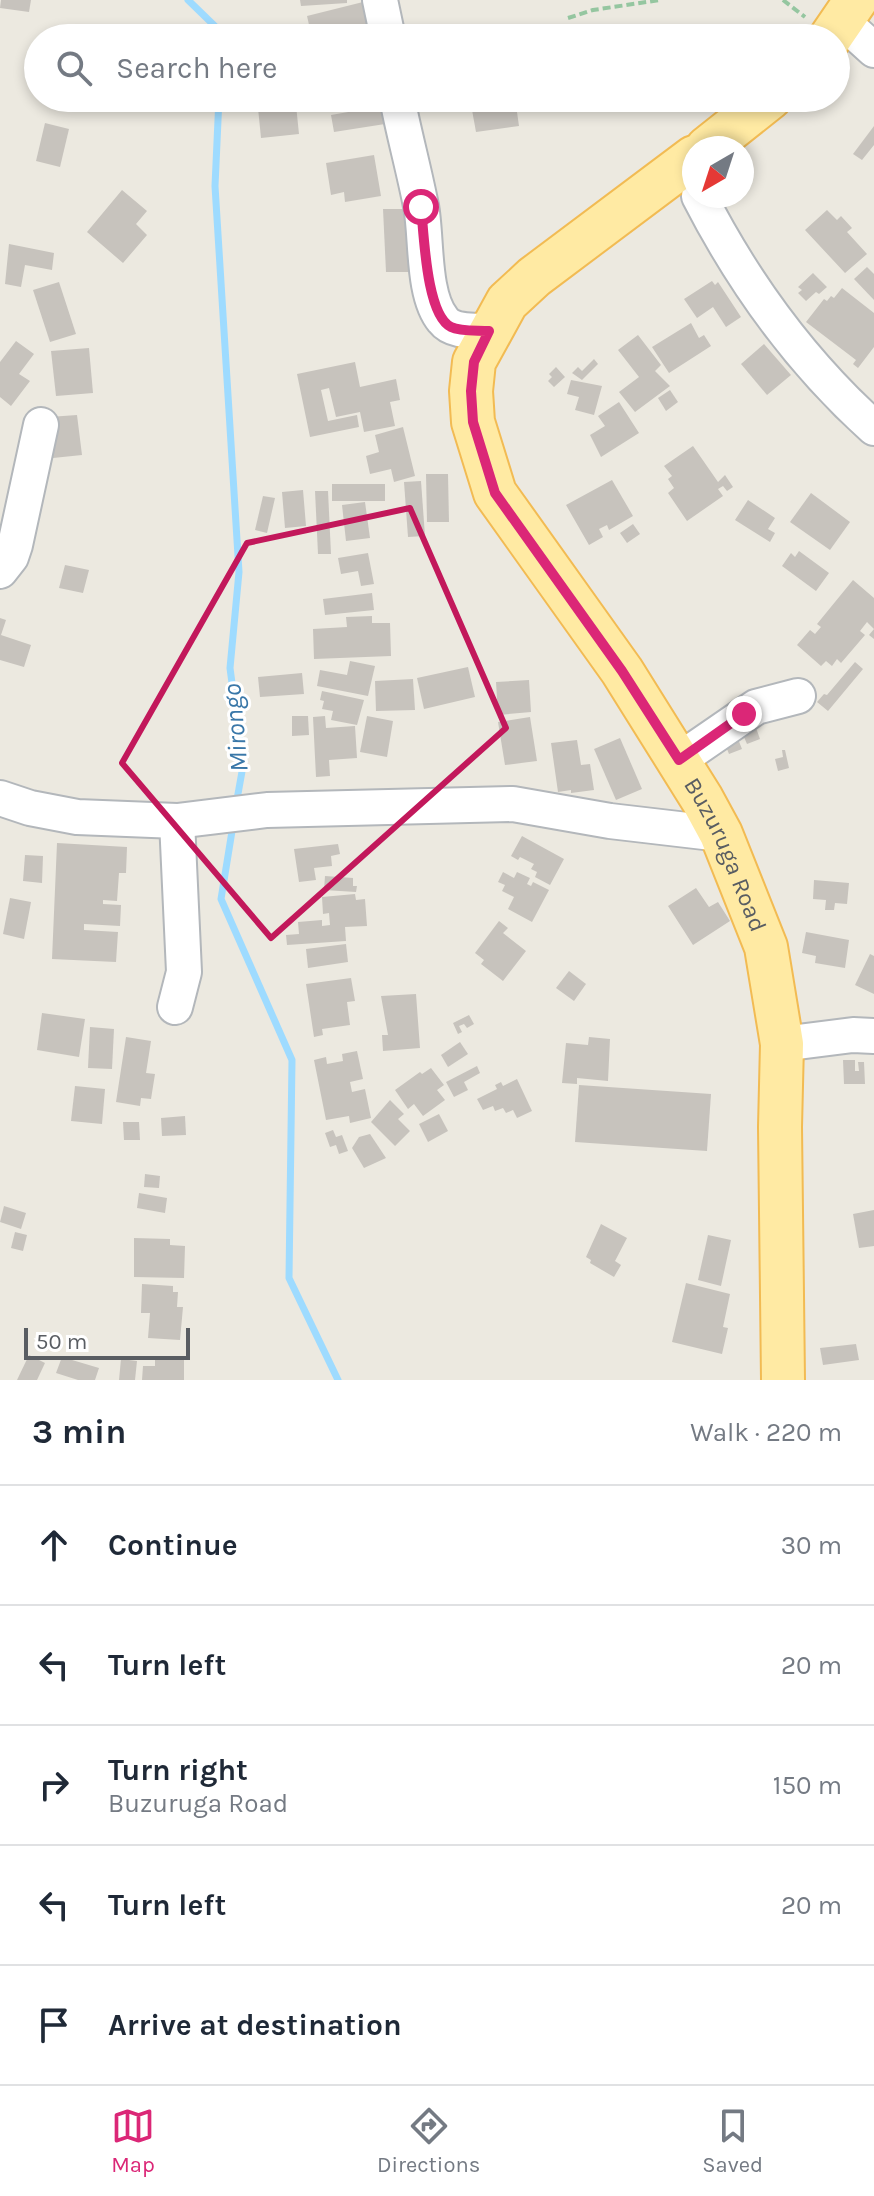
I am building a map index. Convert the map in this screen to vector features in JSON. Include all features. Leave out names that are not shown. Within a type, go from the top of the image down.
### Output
[{"type":"main road","name":"Buzuruga Road","points":[[731,136],[756,112]]},
{"type":"main road","name":"Buzuruga Road","points":[[682,180],[534,277],[507,302],[474,362],[471,391],[473,422],[495,493],[622,671],[679,760],[721,834],[766,947],[782,1044],[783,1380]]},
{"type":"street","points":[[380,0],[385,24]]},
{"type":"street","points":[[850,27],[874,50]]},
{"type":"street","points":[[400,112],[421,207],[438,312],[453,328],[489,331]]},
{"type":"street","points":[[709,208],[717,231],[748,279],[812,366],[874,428]]},
{"type":"street","points":[[0,571],[11,557],[15,545],[41,425]]},
{"type":"street","points":[[679,760],[756,707],[798,696]]},
{"type":"street","points":[[0,798],[30,808],[77,817],[177,821],[267,810],[513,804],[610,821],[721,834]]},
{"type":"street","points":[[175,1007],[184,972],[177,821]]},
{"type":"street","points":[[782,1044],[853,1035],[874,1036]]},
{"type":"path","points":[[568,18],[593,10],[660,0]]},
{"type":"highlighted area","points":[[410,508],[506,728],[271,938],[122,763],[247,543]]},
{"type":"building","points":[[1,0],[31,0],[29,12],[0,8]]},
{"type":"building","points":[[300,0],[347,0],[347,3],[301,6]]},
{"type":"building","points":[[367,1],[373,24],[309,24],[307,16]]},
{"type":"building","points":[[258,112],[297,112],[299,134],[261,138]]},
{"type":"building","points":[[383,112],[385,124],[334,132],[331,115]]},
{"type":"building","points":[[472,112],[517,112],[519,126],[476,132]]},
{"type":"building","points":[[45,123],[69,129],[60,167],[36,161]]},
{"type":"building","points":[[874,126],[874,145],[862,160],[853,154]]},
{"type":"building","points":[[374,155],[381,196],[345,202],[344,192],[331,195],[326,163]]},
{"type":"building","points":[[122,190],[147,211],[136,224],[147,235],[123,263],[87,232]]},
{"type":"building","points":[[383,209],[407,209],[409,272],[386,272]]},
{"type":"building","points":[[827,210],[837,220],[841,216],[852,228],[847,232],[867,254],[845,273],[805,230]]},
{"type":"building","points":[[9,244],[54,253],[52,270],[25,265],[21,287],[5,284]]},
{"type":"building","points":[[867,267],[874,274],[874,300],[854,279]]},
{"type":"building","points":[[813,273],[827,287],[806,301],[798,293],[802,290],[798,287]]},
{"type":"building","points":[[712,281],[715,285],[718,282],[741,317],[726,327],[713,307],[697,318],[684,299]]},
{"type":"building","points":[[59,282],[76,334],[50,342],[33,290]]},
{"type":"building","points":[[842,288],[874,313],[874,347],[858,368],[853,364],[856,360],[806,322],[824,299],[834,298]]},
{"type":"building","points":[[691,323],[699,338],[704,335],[711,346],[669,373],[652,347]]},
{"type":"building","points":[[638,335],[661,365],[655,371],[670,386],[635,412],[619,392],[639,377],[618,350]]},
{"type":"building","points":[[16,341],[34,354],[19,374],[30,381],[11,406],[0,397],[0,362]]},
{"type":"building","points":[[764,344],[791,375],[767,395],[741,364]]},
{"type":"building","points":[[89,348],[93,393],[56,396],[51,351]]},
{"type":"building","points":[[594,359],[598,364],[582,380],[572,373],[578,367],[582,371]]},
{"type":"building","points":[[355,362],[360,387],[396,379],[400,400],[390,402],[395,426],[364,432],[360,412],[336,417],[329,388],[321,390],[328,421],[357,415],[359,427],[310,437],[297,374]]},
{"type":"building","points":[[556,367],[565,377],[554,387],[548,381],[552,377],[549,374]]},
{"type":"building","points":[[571,380],[602,386],[594,415],[575,410],[579,397],[567,394]]},
{"type":"building","points":[[670,390],[678,402],[666,411],[658,398]]},
{"type":"building","points":[[619,402],[639,433],[601,457],[590,435],[605,426],[598,416]]},
{"type":"building","points":[[77,415],[82,455],[53,458],[49,417]]},
{"type":"building","points":[[403,427],[415,476],[394,482],[391,469],[370,474],[366,456],[379,452],[375,435]]},
{"type":"building","points":[[693,446],[718,482],[725,475],[733,487],[727,491],[723,486],[718,489],[723,496],[687,521],[668,493],[674,488],[668,479],[672,476],[664,466]]},
{"type":"building","points":[[426,474],[448,474],[449,522],[427,522]]},
{"type":"building","points":[[612,480],[633,516],[609,530],[607,525],[599,529],[603,537],[589,545],[566,505]]},
{"type":"building","points":[[421,481],[425,536],[408,537],[404,482]]},
{"type":"building","points":[[332,484],[385,484],[385,501],[332,501]]},
{"type":"building","points":[[303,490],[306,526],[285,528],[282,492]]},
{"type":"building","points":[[315,491],[328,491],[331,554],[318,554]]},
{"type":"building","points":[[811,493],[850,522],[830,550],[790,522]]},
{"type":"building","points":[[263,496],[275,498],[267,533],[255,530]]},
{"type":"building","points":[[748,500],[775,518],[768,529],[775,533],[770,542],[735,520]]},
{"type":"building","points":[[365,502],[370,538],[346,541],[342,505]]},
{"type":"building","points":[[633,524],[640,534],[627,543],[620,533]]},
{"type":"building","points":[[799,551],[829,573],[816,591],[782,566],[791,553],[795,557]]},
{"type":"building","points":[[368,553],[374,584],[361,586],[358,571],[341,574],[338,558]]},
{"type":"building","points":[[65,565],[89,570],[83,593],[59,588]]},
{"type":"building","points":[[853,580],[874,598],[874,629],[867,622],[860,631],[865,635],[841,663],[837,659],[832,666],[826,661],[821,666],[797,645],[810,630],[815,634],[821,627],[817,624]]},
{"type":"building","points":[[372,593],[374,610],[325,615],[323,599]]},
{"type":"building","points":[[372,616],[372,623],[390,623],[391,656],[314,659],[313,629],[347,627],[346,617]]},
{"type":"building","points":[[0,618],[6,620],[1,635],[31,645],[24,667],[0,660]]},
{"type":"building","points":[[350,661],[375,666],[368,696],[317,686],[320,670],[347,675]]},
{"type":"building","points":[[855,662],[863,669],[828,711],[817,702],[824,694],[827,695]]},
{"type":"building","points":[[468,667],[475,697],[424,709],[417,678]]},
{"type":"building","points":[[302,673],[304,694],[260,697],[258,677]]},
{"type":"building","points":[[413,679],[415,710],[376,711],[375,681]]},
{"type":"building","points":[[529,680],[531,712],[498,715],[496,682]]},
{"type":"building","points":[[322,691],[364,700],[357,725],[331,720],[333,711],[322,709]]},
{"type":"building","points":[[292,716],[308,716],[309,735],[292,736]]},
{"type":"building","points":[[325,716],[326,728],[355,726],[357,758],[329,760],[330,776],[316,777],[313,717]]},
{"type":"building","points":[[367,716],[393,721],[387,757],[360,752]]},
{"type":"building","points":[[530,717],[537,761],[505,765],[498,722]]},
{"type":"building","points":[[755,725],[760,739],[747,744],[744,737],[738,739],[742,749],[729,754],[725,744]]},
{"type":"building","points":[[620,738],[642,789],[616,800],[594,749]]},
{"type":"building","points":[[577,740],[581,765],[590,764],[594,790],[558,792],[551,743]]},
{"type":"building","points":[[782,750],[785,750],[789,768],[778,771],[775,759],[783,757]]},
{"type":"building","points":[[522,836],[564,859],[550,885],[535,877],[537,872],[531,869],[534,864],[511,856]]},
{"type":"building","points":[[57,843],[127,847],[126,873],[119,873],[117,901],[103,900],[103,904],[121,905],[120,926],[84,924],[84,930],[118,932],[116,962],[52,959]]},
{"type":"building","points":[[338,844],[340,854],[331,856],[332,866],[314,868],[316,880],[299,882],[294,849]]},
{"type":"building","points":[[25,855],[43,856],[42,883],[23,881]]},
{"type":"building","points":[[503,872],[514,878],[517,872],[530,878],[527,884],[531,886],[533,882],[549,890],[532,922],[508,909],[514,897],[502,891],[505,885],[498,882]]},
{"type":"building","points":[[325,876],[353,878],[356,892],[324,890]]},
{"type":"building","points":[[814,880],[849,883],[847,904],[835,903],[834,910],[825,910],[826,900],[813,899]]},
{"type":"building","points":[[696,888],[709,907],[718,902],[730,921],[693,945],[668,906]]},
{"type":"building","points":[[355,894],[356,900],[365,899],[367,926],[345,927],[346,941],[287,945],[286,935],[299,934],[298,922],[322,920],[322,926],[330,925],[329,913],[323,914],[322,897]]},
{"type":"building","points":[[10,898],[31,902],[24,939],[3,934]]},
{"type":"building","points":[[499,921],[508,928],[503,933],[526,951],[503,981],[481,964],[484,960],[475,953]]},
{"type":"building","points":[[806,932],[849,940],[845,968],[815,963],[816,956],[802,953]]},
{"type":"building","points":[[346,944],[348,962],[308,968],[306,949]]},
{"type":"building","points":[[870,954],[874,956],[874,994],[855,985]]},
{"type":"building","points":[[569,971],[586,984],[574,1001],[556,988]]},
{"type":"building","points":[[351,978],[355,1001],[347,1002],[350,1025],[322,1029],[323,1035],[314,1037],[306,984]]},
{"type":"building","points":[[416,994],[420,1048],[383,1051],[382,1035],[388,1035],[381,996]]},
{"type":"building","points":[[42,1013],[85,1019],[79,1057],[37,1050]]},
{"type":"building","points":[[469,1015],[474,1024],[467,1028],[464,1024],[459,1026],[462,1032],[458,1034],[453,1023]]},
{"type":"building","points":[[90,1027],[114,1029],[112,1069],[88,1068]]},
{"type":"building","points":[[126,1037],[151,1041],[146,1073],[155,1074],[151,1099],[141,1098],[140,1106],[116,1102]]},
{"type":"building","points":[[589,1037],[610,1039],[608,1081],[577,1078],[577,1084],[562,1083],[566,1043],[588,1045]]},
{"type":"building","points":[[460,1042],[468,1054],[448,1067],[441,1055]]},
{"type":"building","points":[[357,1051],[363,1079],[350,1082],[352,1092],[365,1089],[371,1118],[350,1123],[349,1116],[326,1120],[314,1060],[326,1057],[327,1064],[343,1061],[342,1054]]},
{"type":"building","points":[[843,1060],[855,1060],[855,1071],[859,1071],[858,1062],[864,1062],[865,1084],[844,1084]]},
{"type":"building","points":[[477,1066],[480,1073],[464,1082],[468,1090],[454,1097],[446,1082]]},
{"type":"building","points":[[431,1068],[444,1085],[437,1090],[445,1100],[423,1116],[414,1104],[408,1109],[395,1090]]},
{"type":"building","points":[[517,1079],[532,1111],[517,1118],[513,1110],[506,1113],[503,1108],[495,1111],[493,1106],[483,1110],[477,1099],[497,1089],[495,1085],[501,1082],[503,1086]]},
{"type":"building","points":[[579,1085],[711,1094],[707,1151],[575,1142]]},
{"type":"building","points":[[75,1086],[105,1089],[102,1124],[71,1121]]},
{"type":"building","points":[[390,1100],[404,1114],[398,1119],[410,1131],[395,1146],[371,1122]]},
{"type":"building","points":[[439,1114],[448,1131],[428,1142],[419,1124]]},
{"type":"building","points":[[185,1116],[186,1135],[162,1136],[161,1118]]},
{"type":"building","points":[[123,1122],[139,1122],[140,1140],[124,1140]]},
{"type":"building","points":[[333,1130],[336,1137],[342,1135],[348,1151],[339,1154],[336,1145],[330,1147],[325,1133]]},
{"type":"building","points":[[370,1134],[386,1158],[364,1168],[352,1148],[359,1137]]},
{"type":"building","points":[[145,1174],[160,1176],[159,1188],[144,1187]]},
{"type":"building","points":[[139,1193],[167,1198],[165,1213],[137,1208]]},
{"type":"building","points":[[4,1206],[26,1213],[21,1229],[0,1222]]},
{"type":"building","points":[[874,1210],[874,1246],[859,1248],[853,1214]]},
{"type":"building","points":[[601,1224],[627,1238],[615,1261],[621,1265],[614,1277],[590,1263],[591,1260],[586,1257]]},
{"type":"building","points":[[15,1232],[27,1235],[23,1251],[11,1248]]},
{"type":"building","points":[[708,1235],[731,1240],[721,1286],[698,1280]]},
{"type":"building","points":[[134,1238],[170,1239],[170,1245],[185,1246],[184,1278],[134,1277]]},
{"type":"building","points":[[686,1283],[730,1294],[723,1327],[728,1328],[722,1354],[672,1342]]},
{"type":"building","points":[[142,1284],[173,1286],[173,1292],[178,1292],[177,1307],[183,1307],[180,1340],[148,1338],[150,1313],[141,1313]]},
{"type":"building","points":[[856,1344],[859,1360],[823,1365],[820,1348]]},
{"type":"building","points":[[29,1355],[45,1363],[37,1380],[17,1380]]},
{"type":"building","points":[[62,1357],[99,1368],[95,1380],[78,1380],[56,1373]]},
{"type":"building","points":[[155,1357],[184,1358],[184,1380],[142,1380],[143,1366],[155,1366]]},
{"type":"building","points":[[121,1359],[137,1361],[135,1380],[119,1380]]},
{"type":"waterway","name":"Mirongo","points":[[188,0],[213,24]]},
{"type":"waterway","name":"Mirongo","points":[[218,112],[215,186],[239,572],[230,668],[243,766],[236,805]]},
{"type":"waterway","name":"Mirongo","points":[[233,825],[221,899],[292,1060],[289,1278],[338,1380]]},
{"type":"route","points":[[421,207],[438,312],[453,328],[489,331],[474,362],[471,391],[473,422],[495,493],[622,671],[679,760],[744,714]]}]
